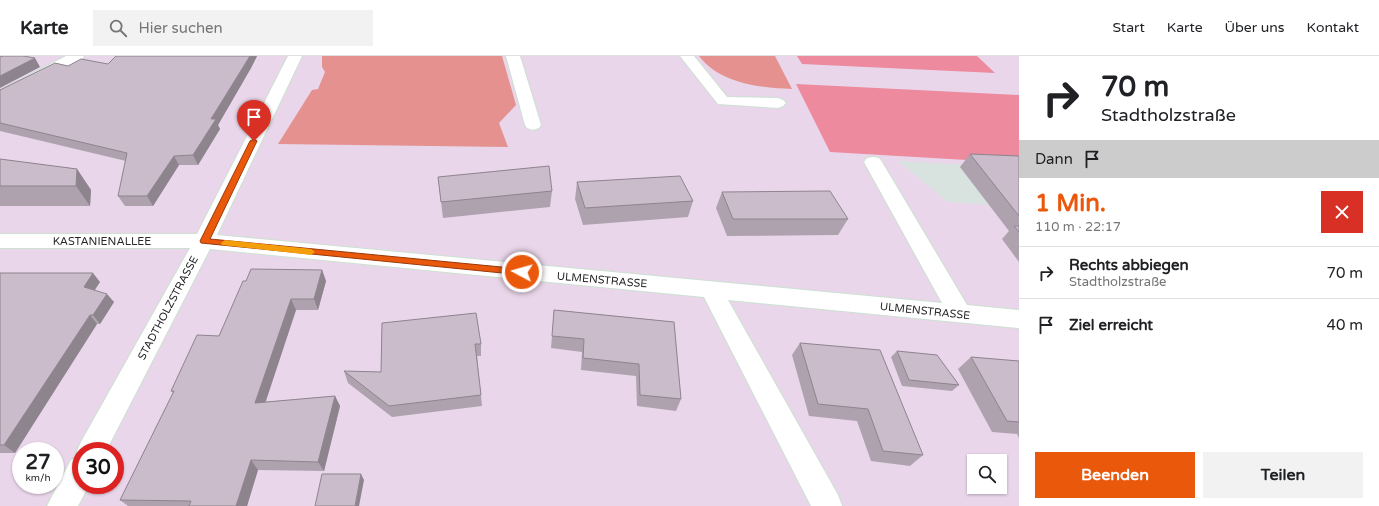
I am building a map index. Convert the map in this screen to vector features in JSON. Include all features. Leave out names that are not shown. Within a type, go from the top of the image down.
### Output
[{"type":"street","points":[[0,96],[77,56]]},
{"type":"street","name":"STADTHOLZSTRASSE","points":[[96,442],[204,241],[296,56]]},
{"type":"street","points":[[513,56],[533,125]]},
{"type":"street","points":[[687,56],[723,101],[778,103]]},
{"type":"street","points":[[873,162],[960,314]]},
{"type":"street","name":"KASTANIENALLEE","points":[[0,241],[204,241]]},
{"type":"street","name":"ULMENSTRASSE","points":[[204,241],[1019,319]]},
{"type":"street","points":[[712,290],[827,506]]},
{"type":"street","points":[[62,506],[72,487]]},
{"type":"shaded area","points":[[322,56],[502,56],[516,105],[499,123],[508,147],[278,144],[312,90],[318,89],[325,72],[322,67]]},
{"type":"shaded area","points":[[699,56],[775,56],[792,89],[754,85],[729,78],[707,65]]},
{"type":"shaded area","points":[[797,56],[977,56],[995,73],[802,64]]},
{"type":"shaded area","points":[[796,84],[1019,95],[1019,163],[830,152]]},
{"type":"shaded area","points":[[898,161],[1019,168],[1019,207],[948,202]]},
{"type":"building","points":[[23,56],[35,58],[0,76],[0,57]]},
{"type":"building","points":[[116,56],[250,56],[211,119],[216,119],[193,155],[174,156],[147,196],[118,196],[127,153],[0,123],[0,90],[55,63],[68,66],[81,59],[108,64]]},
{"type":"building","points":[[970,154],[1019,156],[1019,216]]},
{"type":"building","points":[[0,159],[77,169],[76,186],[0,186]]},
{"type":"building","points":[[549,166],[552,191],[441,202],[438,177]]},
{"type":"building","points":[[680,176],[693,201],[585,208],[577,182]]},
{"type":"building","points":[[830,191],[848,219],[733,219],[722,192]]},
{"type":"building","points":[[1014,226],[1019,226],[1019,232]]},
{"type":"building","points":[[251,269],[322,270],[314,299],[291,299],[255,403],[335,396],[318,462],[251,460],[236,506],[189,506],[191,501],[120,500],[174,391],[171,391],[197,335],[219,336],[243,281],[246,281]]},
{"type":"building","points":[[0,273],[93,273],[84,287],[107,294],[93,315],[90,315],[4,445],[0,445]]},
{"type":"building","points":[[554,310],[674,322],[681,399],[640,395],[639,364],[583,358],[584,339],[552,336]]},
{"type":"building","points":[[476,313],[481,344],[475,344],[481,395],[389,406],[344,371],[381,372],[382,323]]},
{"type":"building","points":[[800,343],[880,350],[923,455],[883,451],[868,409],[818,404]]},
{"type":"building","points":[[897,351],[937,355],[959,385],[909,380]]},
{"type":"building","points":[[971,357],[1019,361],[1019,422],[1007,421]]},
{"type":"building","points":[[322,474],[361,474],[355,506],[315,506]]},
{"type":"slow traffic","points":[[225,243],[311,252]]},
{"type":"route","points":[[254,141],[204,241],[522,272]]}]
